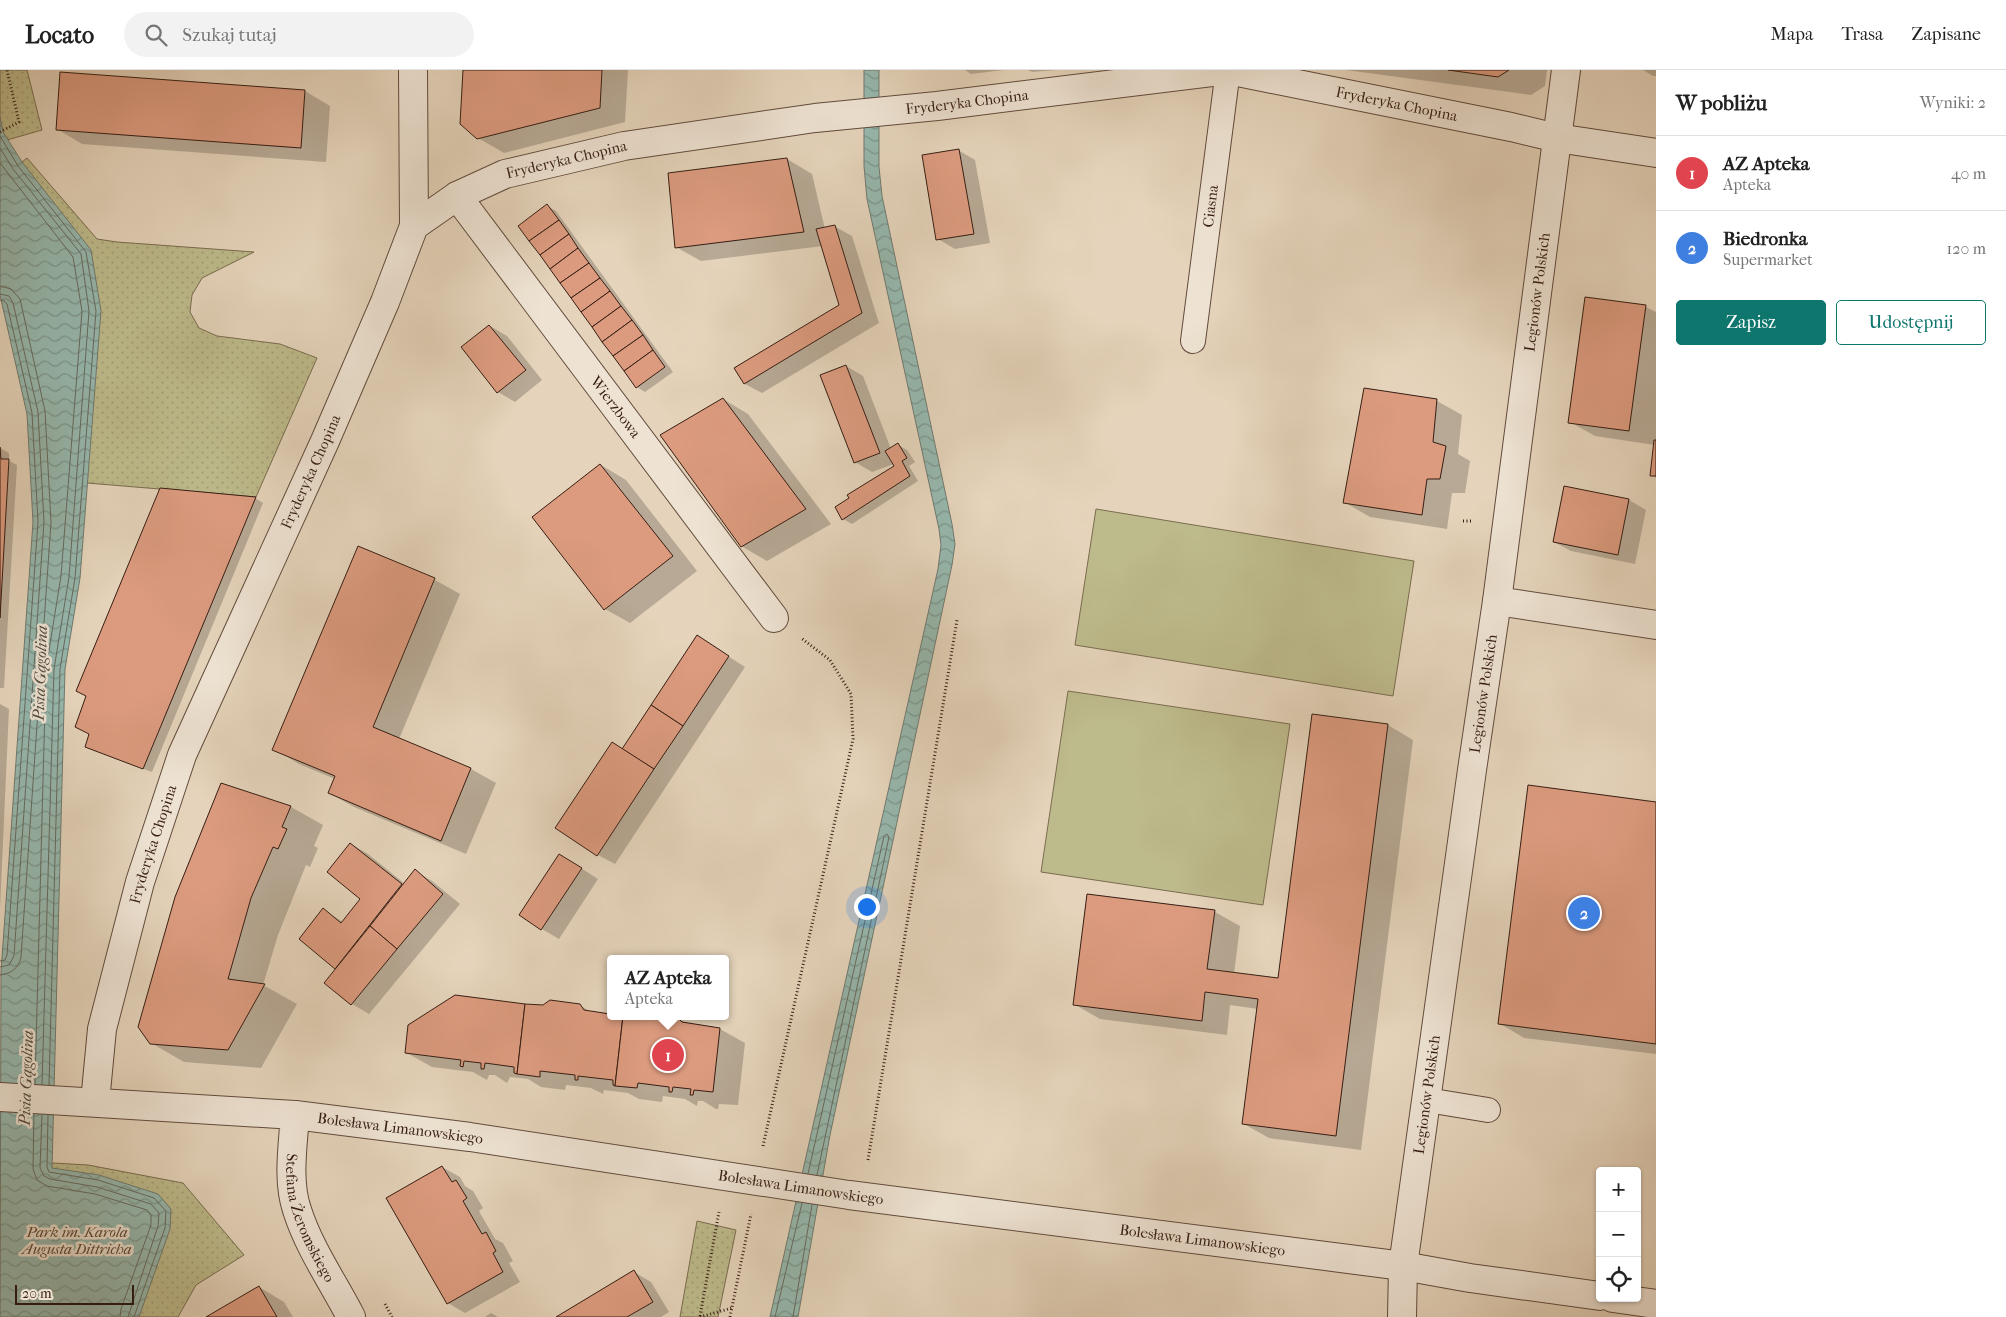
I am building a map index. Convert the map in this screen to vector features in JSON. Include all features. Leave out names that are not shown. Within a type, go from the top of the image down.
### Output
[{"type":"street","points":[[413,70],[414,226]]},
{"type":"street","name":"Fryderyka Chopina","points":[[84,1102],[140,882],[182,754],[325,442],[385,302],[414,226],[457,196],[504,174],[624,146],[815,118],[937,106],[1228,70],[1557,138],[1656,153]]},
{"type":"street","name":"Legionów Polskich","points":[[1402,1317],[1403,1266],[1473,760],[1497,601],[1566,70]]},
{"type":"street","name":"Wierzbowa","points":[[457,196],[774,618]]},
{"type":"street","points":[[1497,601],[1656,625]]},
{"type":"street","name":"Bolesława Limanowskiego","points":[[0,1097],[295,1115],[490,1140],[850,1195],[1403,1266],[1470,1278],[1596,1295]]},
{"type":"street","name":"Stefana Żeromskiego","points":[[295,1115],[292,1177],[296,1209],[350,1317]]},
{"type":"street","points":[[1641,1302],[1656,1304]]},
{"type":"lane","name":"Ciasna","points":[[1193,341],[1228,70]]},
{"type":"lane","points":[[1427,1100],[1488,1110]]},
{"type":"path","points":[[0,132],[19,122],[7,70]]},
{"type":"path","points":[[764,1146],[853,739],[851,694],[830,660],[774,618]]},
{"type":"path","points":[[868,1160],[957,620]]},
{"type":"path","points":[[719,1212],[700,1317],[732,1308]]},
{"type":"path","points":[[730,1317],[751,1217]]},
{"type":"green space","points":[[0,70],[27,70],[42,130],[0,142]]},
{"type":"green space","points":[[27,158],[97,239],[254,252],[202,278],[192,295],[190,312],[199,328],[217,336],[280,344],[317,358],[256,497],[87,483],[89,447],[22,162]]},
{"type":"green space","points":[[1096,509],[1414,561],[1393,696],[1075,645]]},
{"type":"green space","points":[[1068,691],[1290,724],[1263,905],[1041,872]]},
{"type":"green space","name":"Park im. Karola Augusta Dittricha","points":[[0,1160],[88,1165],[183,1183],[244,1255],[196,1285],[178,1317],[0,1317]]},
{"type":"green space","points":[[697,1221],[736,1230],[718,1317],[680,1317]]},
{"type":"water","points":[[864,70],[879,70],[879,167],[882,196],[955,544],[830,1135],[798,1317],[770,1317],[938,569],[941,545],[867,199],[864,166]]},
{"type":"water","name":"Pisia Gągolina","points":[[0,117],[3,132],[22,162],[91,250],[101,311],[80,578],[65,669],[52,1168],[99,1175],[158,1194],[171,1209],[170,1229],[139,1317],[0,1317],[1,972],[33,522],[27,414],[0,295]]},
{"type":"building","points":[[463,70],[602,70],[600,108],[477,139],[460,124]]},
{"type":"building","points":[[1448,70],[1509,70],[1498,77]]},
{"type":"building","points":[[60,72],[305,90],[301,148],[56,130]]},
{"type":"building","points":[[959,149],[974,234],[936,240],[922,155]]},
{"type":"building","points":[[787,158],[804,232],[675,248],[668,173]]},
{"type":"building","points":[[547,204],[559,220],[529,241],[518,226]]},
{"type":"building","points":[[559,220],[569,234],[540,255],[529,241]]},
{"type":"building","points":[[835,225],[862,313],[744,384],[734,368],[839,305],[816,229]]},
{"type":"building","points":[[569,234],[578,248],[550,269],[540,255]]},
{"type":"building","points":[[578,248],[589,263],[560,283],[550,269]]},
{"type":"building","points":[[589,263],[600,278],[571,298],[560,283]]},
{"type":"building","points":[[600,278],[610,291],[581,312],[571,298]]},
{"type":"building","points":[[610,291],[621,306],[592,327],[581,312]]},
{"type":"building","points":[[1585,297],[1646,305],[1629,431],[1568,423]]},
{"type":"building","points":[[621,306],[632,320],[602,342],[592,327]]},
{"type":"building","points":[[632,320],[643,335],[613,356],[602,342]]},
{"type":"building","points":[[489,325],[526,370],[497,393],[461,347]]},
{"type":"building","points":[[643,335],[653,350],[624,371],[613,356]]},
{"type":"building","points":[[653,350],[665,367],[636,388],[624,371]]},
{"type":"building","points":[[846,365],[880,453],[854,463],[820,375]]},
{"type":"building","points":[[1364,388],[1437,399],[1433,442],[1446,446],[1440,479],[1427,479],[1422,515],[1343,503]]},
{"type":"building","points":[[723,398],[806,509],[741,547],[660,435]]},
{"type":"building","points":[[1654,440],[1656,440],[1656,476],[1650,476]]},
{"type":"building","points":[[898,443],[907,458],[902,461],[910,476],[842,520],[835,507],[849,498],[847,495],[894,466],[885,451]]},
{"type":"building","points":[[0,447],[1,459],[9,459],[0,618]]},
{"type":"building","points":[[600,464],[673,556],[604,610],[532,517]]},
{"type":"building","points":[[1564,486],[1629,499],[1618,555],[1553,542]]},
{"type":"building","points":[[160,488],[256,497],[143,769],[85,747],[89,734],[75,727],[86,696],[76,691]]},
{"type":"building","points":[[358,546],[435,578],[373,727],[471,768],[441,841],[328,793],[335,776],[272,750]]},
{"type":"building","points":[[697,635],[729,656],[683,726],[651,705]]},
{"type":"building","points":[[651,705],[683,726],[654,769],[622,749]]},
{"type":"building","points":[[1312,714],[1388,724],[1336,1136],[1242,1124],[1258,999],[1205,992],[1202,1021],[1073,1005],[1087,894],[1215,910],[1207,969],[1278,978]]},
{"type":"building","points":[[612,742],[654,769],[597,856],[555,828]]},
{"type":"building","points":[[221,783],[291,806],[282,827],[287,829],[278,849],[273,847],[251,898],[228,979],[265,984],[228,1050],[150,1044],[138,1027],[175,897]]},
{"type":"building","points":[[1528,785],[1656,802],[1656,1044],[1498,1024]]},
{"type":"building","points":[[350,843],[402,884],[335,969],[299,939],[323,908],[341,923],[360,899],[327,872]]},
{"type":"building","points":[[559,854],[582,868],[541,930],[519,915]]},
{"type":"building","points":[[415,869],[443,894],[397,949],[370,926]]},
{"type":"building","points":[[370,926],[397,949],[351,1005],[324,983]]},
{"type":"building","points":[[455,995],[525,1004],[517,1074],[514,1073],[514,1067],[485,1063],[484,1069],[481,1069],[481,1063],[464,1061],[463,1067],[460,1066],[461,1060],[405,1053],[408,1025]]},
{"type":"building","points":[[550,1000],[580,1004],[584,1010],[607,1014],[607,1020],[623,1020],[615,1086],[613,1085],[613,1080],[578,1076],[578,1080],[575,1080],[575,1075],[540,1071],[540,1077],[517,1074],[525,1004],[543,1005]]},
{"type":"building","points":[[623,1020],[680,1020],[682,1022],[720,1028],[713,1092],[694,1090],[693,1095],[690,1095],[691,1089],[673,1087],[672,1092],[669,1092],[669,1087],[638,1083],[637,1088],[615,1086]]},
{"type":"building","points":[[442,1166],[452,1182],[456,1180],[467,1198],[463,1201],[482,1234],[486,1232],[496,1251],[493,1253],[503,1272],[447,1304],[386,1198]]},
{"type":"building","points":[[634,1270],[653,1302],[627,1317],[556,1317]]},
{"type":"building","points":[[259,1286],[277,1317],[206,1317]]},
{"type":"place","name":"Biedronka","points":[[1584,913]]},
{"type":"place","name":"AZ Apteka","points":[[668,1055]]}]
